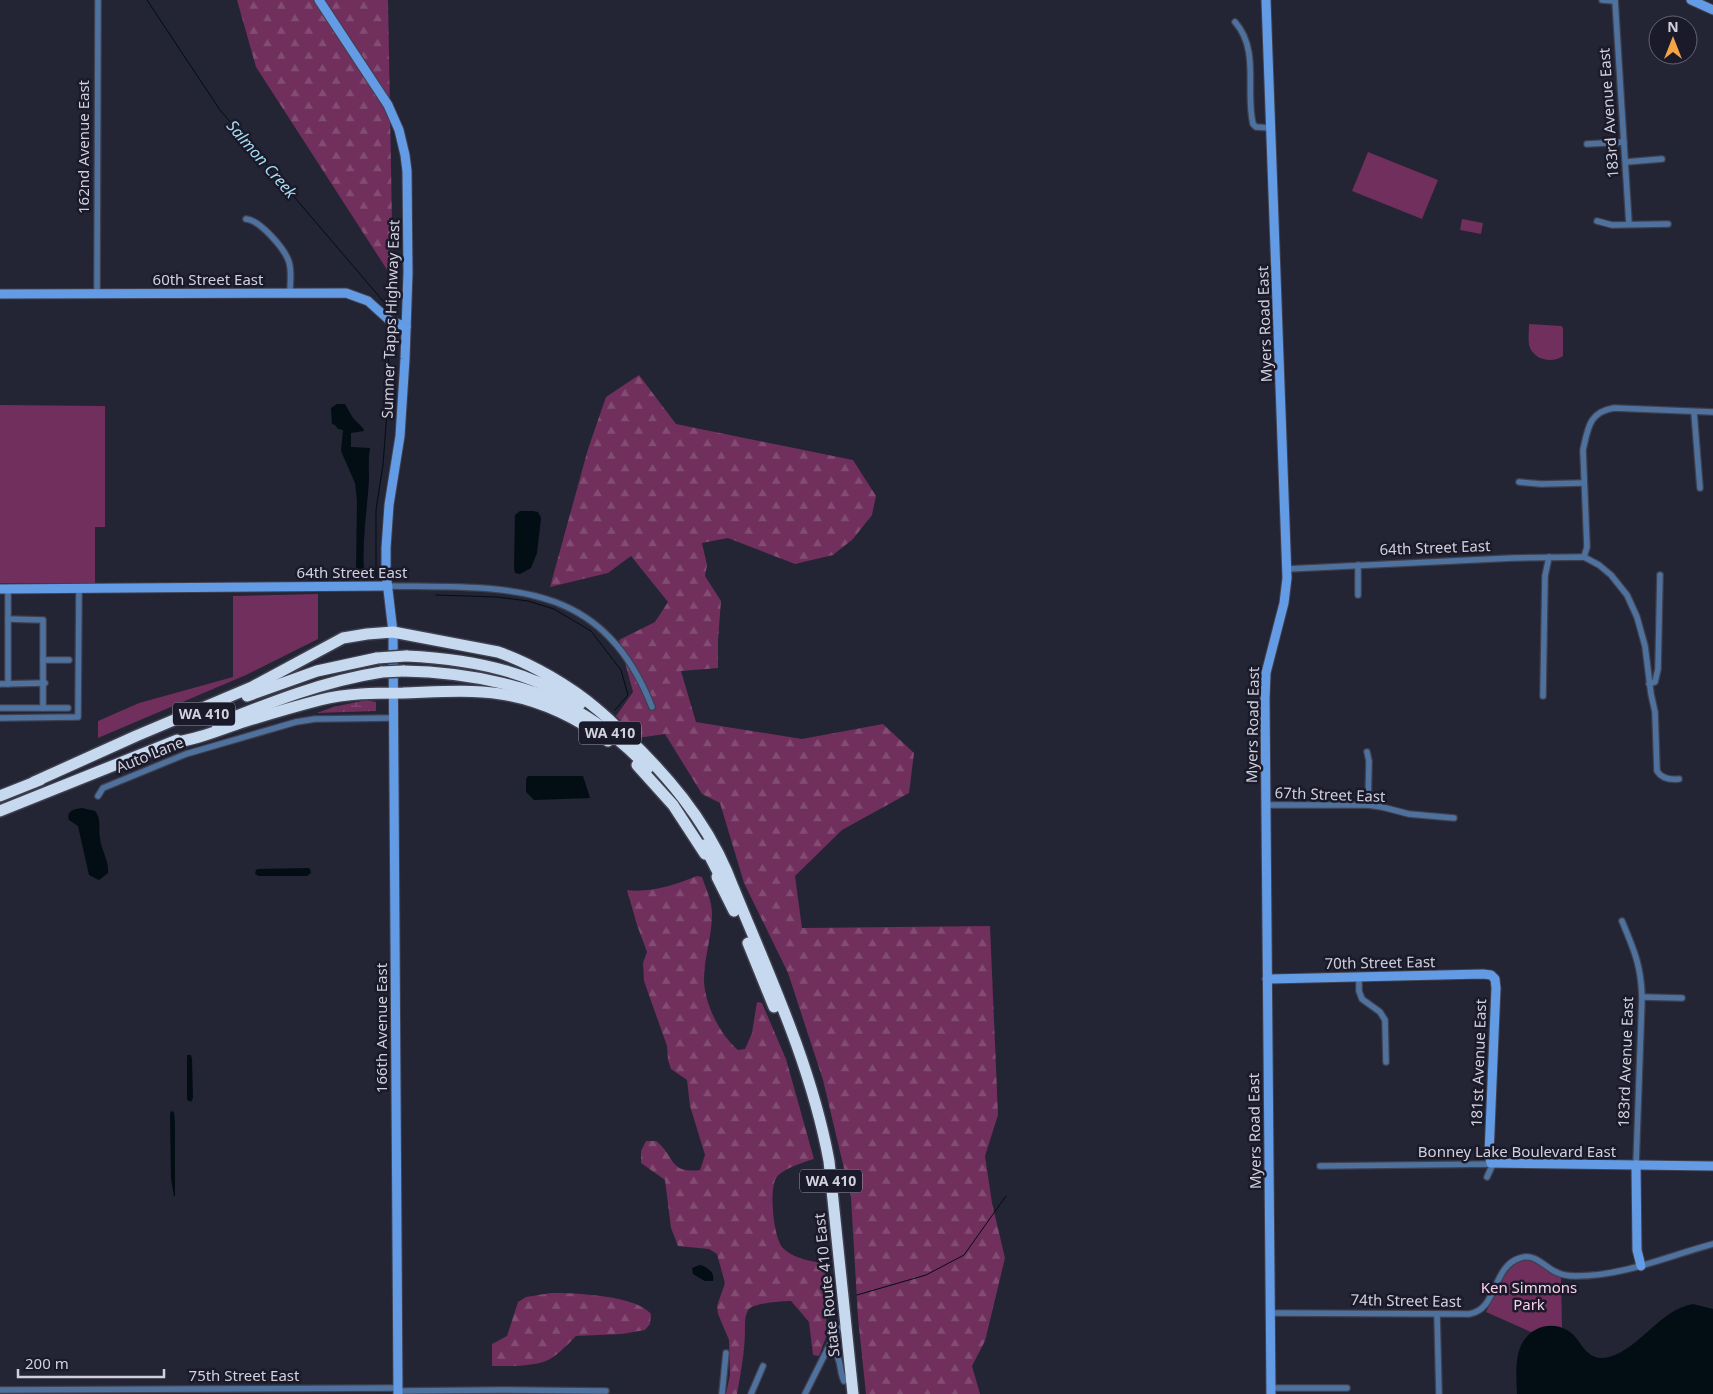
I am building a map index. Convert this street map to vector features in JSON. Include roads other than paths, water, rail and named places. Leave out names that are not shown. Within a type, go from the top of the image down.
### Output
[{"type":"highway","points":[[34,782],[258,684],[343,638],[367,634],[393,632],[484,648],[513,657],[580,696],[597,708],[619,730]]},
{"type":"highway","name":"WA 410","points":[[0,796],[274,686],[317,671],[377,658],[406,656],[461,661],[514,673],[542,684],[580,704],[619,730],[664,773],[684,798],[722,860],[754,947]]},
{"type":"highway","name":"WA 410","points":[[0,811],[308,689],[353,676],[382,672],[438,672],[465,675],[509,685],[548,698],[595,722],[618,739],[641,760],[678,804],[708,850],[734,911],[754,947]]},
{"type":"highway","points":[[171,743],[188,741],[252,719],[334,696],[350,694],[482,692],[501,694],[535,702],[582,724],[630,758],[673,806],[701,847],[734,911]]},
{"type":"highway","name":"State Route 410 East","points":[[754,947],[799,1068],[821,1155],[845,1394]]},
{"type":"highway","name":"State Route 410 East","points":[[754,947],[802,1057],[825,1138],[832,1187],[853,1394]]},
{"type":"street","name":"162nd Avenue East","points":[[98,0],[98,294]]},
{"type":"street","name":"Sumner Tapps Highway East","points":[[318,0],[388,105],[399,130],[404,149],[408,183],[406,326],[400,436],[386,535],[386,570],[393,632],[392,662]]},
{"type":"street","name":"Myers Road East","points":[[1266,0],[1287,569],[1284,603],[1266,673],[1264,699],[1271,1391]]},
{"type":"street","points":[[1602,0],[1615,1]]},
{"type":"street","points":[[1691,0],[1713,10]]},
{"type":"street","name":"183rd Avenue East","points":[[1615,1],[1630,224]]},
{"type":"street","points":[[1235,22],[1244,34],[1247,45],[1250,66],[1252,120],[1256,127],[1271,128]]},
{"type":"street","points":[[1587,144],[1624,142]]},
{"type":"street","points":[[1626,162],[1662,159]]},
{"type":"street","points":[[246,219],[255,221],[264,228],[286,256],[290,266],[290,293]]},
{"type":"street","points":[[1597,220],[1612,225],[1668,224]]},
{"type":"street","name":"60th Street East","points":[[0,294],[351,294],[368,301],[391,322],[406,326]]},
{"type":"street","points":[[1679,779],[1667,779],[1659,774],[1656,766],[1655,712],[1643,640],[1631,602],[1611,576],[1599,565],[1584,557],[1587,546],[1583,462],[1590,425],[1602,410],[1614,408],[1713,412]]},
{"type":"street","points":[[1694,412],[1700,488]]},
{"type":"street","points":[[1519,482],[1541,484],[1583,483]]},
{"type":"street","points":[[1543,696],[1545,576],[1549,557]]},
{"type":"street","name":"64th Street East","points":[[1287,569],[1584,557]]},
{"type":"street","points":[[1358,565],[1358,595]]},
{"type":"street","points":[[1649,684],[1655,682],[1658,669],[1660,576]]},
{"type":"street","name":"64th Street East","points":[[4,589],[388,586],[492,588],[524,592],[560,602],[588,619],[620,649],[639,677],[652,707]]},
{"type":"street","points":[[0,718],[78,717],[79,588]]},
{"type":"street","points":[[4,589],[8,619],[8,684]]},
{"type":"street","points":[[8,619],[42,620],[45,683],[43,708]]},
{"type":"street","points":[[43,660],[69,660]]},
{"type":"street","name":"166th Avenue East","points":[[392,662],[394,718],[398,1391]]},
{"type":"street","points":[[0,684],[45,683]]},
{"type":"street","points":[[0,708],[68,708]]},
{"type":"street","name":"Auto Lane","points":[[98,796],[103,788],[175,757],[296,722],[315,719],[394,718]]},
{"type":"street","points":[[1367,752],[1369,761],[1368,806]]},
{"type":"street","name":"67th Street East","points":[[1265,805],[1368,806],[1382,807],[1409,814],[1454,818]]},
{"type":"street","name":"183rd Avenue East","points":[[1622,921],[1639,963],[1642,996],[1636,1165],[1637,1250],[1641,1266]]},
{"type":"street","name":"70th Street East","points":[[1267,978],[1483,974],[1493,977]]},
{"type":"street","points":[[1359,977],[1359,991],[1362,1000],[1380,1012],[1385,1020],[1386,1062]]},
{"type":"street","name":"181st Avenue East","points":[[1493,977],[1496,988],[1489,1154],[1490,1161],[1493,1164]]},
{"type":"street","points":[[1642,996],[1682,998]]},
{"type":"street","points":[[1487,1177],[1493,1164]]},
{"type":"street","name":"Bonney Lake Boulevard East","points":[[1320,1166],[1493,1164],[1713,1166]]},
{"type":"street","name":"74th Street East","points":[[1270,1312],[1469,1314],[1479,1311],[1486,1303],[1507,1266],[1521,1257],[1532,1257],[1553,1271],[1570,1276],[1607,1274],[1641,1266],[1713,1244]]},
{"type":"street","points":[[1437,1314],[1440,1394]]},
{"type":"street","points":[[805,1394],[839,1328]]},
{"type":"street","points":[[827,1350],[835,1352],[838,1356],[840,1372],[844,1381]]},
{"type":"street","points":[[722,1394],[726,1353]]},
{"type":"street","points":[[751,1394],[763,1366]]},
{"type":"street","points":[[1271,1391],[1347,1388]]},
{"type":"street","name":"75th Street East","points":[[0,1390],[606,1391]]},
{"type":"waterway","name":"Salmon Creek","points":[[147,0],[220,110],[389,308]]},
{"type":"waterway","name":"Salmon Creek","points":[[376,578],[376,510],[383,465],[389,385],[388,334]]},
{"type":"waterway","name":"Salmon Creek","points":[[436,595],[497,597],[528,601],[554,609],[591,631],[621,670],[628,695],[615,710]]},
{"type":"waterway","name":"Salmon Creek","points":[[857,1295],[926,1275],[964,1255],[1006,1196]]},
{"type":"park label","name":"Ken Simmons Park","points":[[1529,1296]]}]
